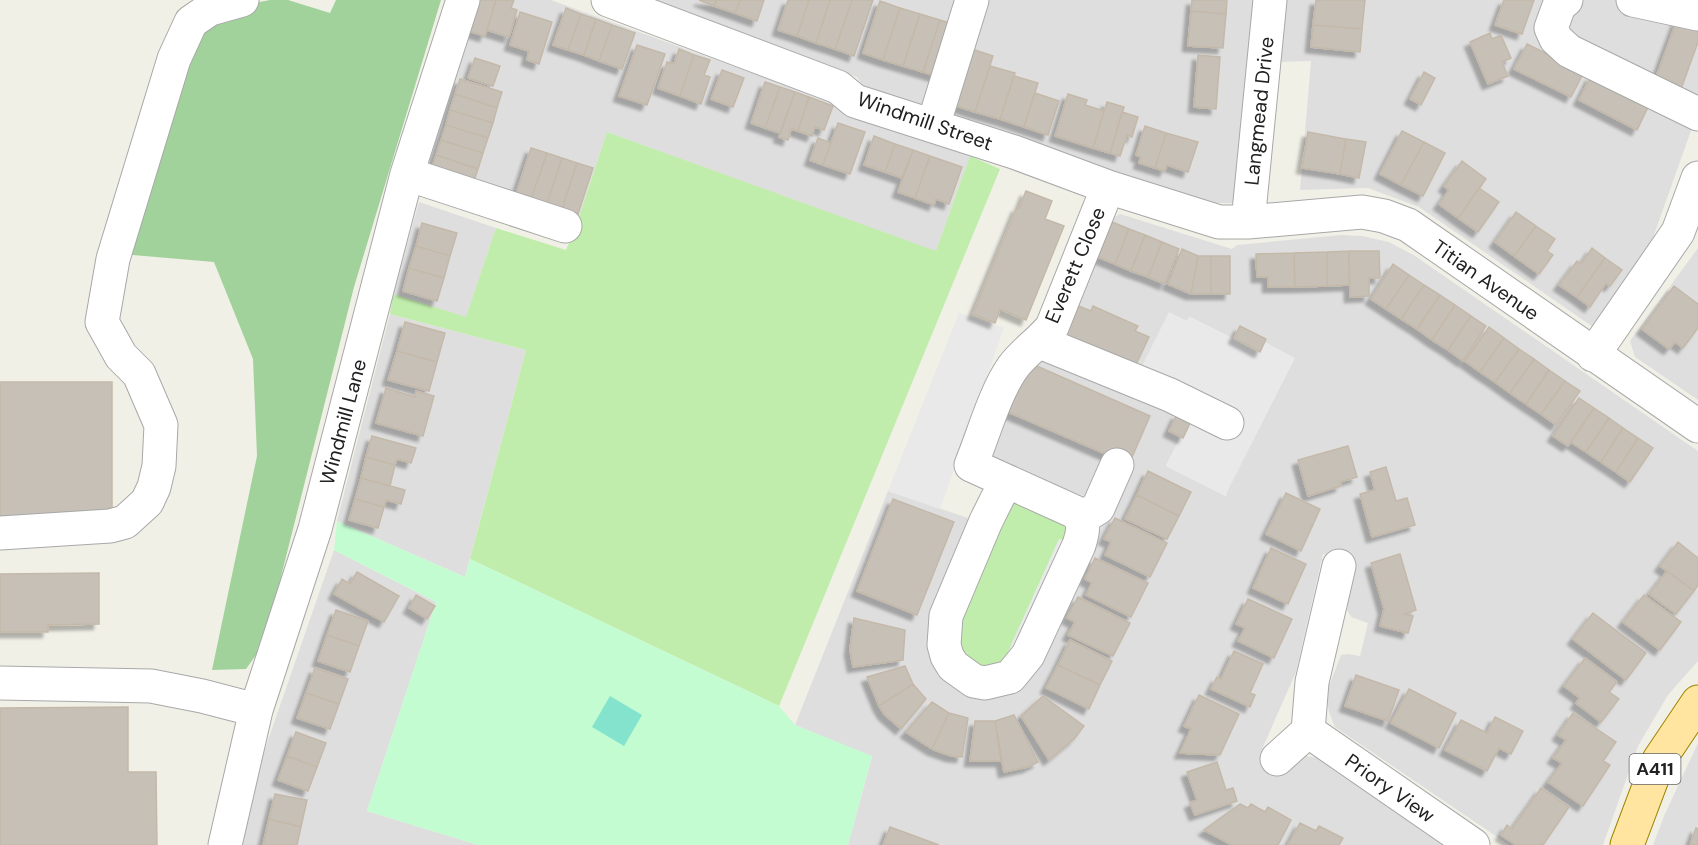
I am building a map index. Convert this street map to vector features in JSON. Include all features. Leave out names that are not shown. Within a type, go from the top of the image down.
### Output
[{"type":"main road","name":"A411","points":[[1627,845],[1659,760],[1698,702]]},
{"type":"street","points":[[0,533],[110,526],[125,522],[147,502],[159,466],[160,425],[139,374],[121,356],[102,322],[113,259],[174,58],[195,11],[242,0]]},
{"type":"street","name":"Windmill Lane","points":[[225,845],[256,710],[315,529],[407,174],[463,0]]},
{"type":"street","name":"Windmill Street","points":[[608,0],[838,87],[855,100],[1014,152],[1108,187],[1220,222],[1248,222]]},
{"type":"street","points":[[933,126],[972,0]]},
{"type":"street","name":"Langmead Drive","points":[[1248,222],[1270,0]]},
{"type":"street","points":[[1566,0],[1559,6],[1551,28],[1556,39],[1569,51],[1698,114]]},
{"type":"street","points":[[1633,0],[1698,14]]},
{"type":"street","points":[[407,174],[565,226]]},
{"type":"street","points":[[1593,355],[1678,232],[1698,178]]},
{"type":"street","name":"Everett Close","points":[[1006,481],[971,465],[1005,379],[1022,357],[1040,342],[1052,327],[1108,187]]},
{"type":"street","name":"Titian Avenue","points":[[1248,222],[1362,212],[1384,216],[1408,225],[1698,426]]},
{"type":"street","points":[[1040,342],[1170,395],[1227,423]]},
{"type":"street","points":[[1082,518],[1098,508],[1117,465]]},
{"type":"street","points":[[1006,481],[1075,512],[1082,518],[1084,528],[1079,545],[1028,655],[1010,677],[985,683],[974,681],[953,666],[947,656],[944,645],[946,616],[986,521],[1006,481]]},
{"type":"street","points":[[1277,759],[1308,731],[1312,682],[1339,566]]},
{"type":"street","points":[[0,683],[151,686],[256,710]]},
{"type":"street","name":"Priory View","points":[[1308,731],[1473,845]]},
{"type":"shaded area","points":[[476,0],[551,0],[834,103],[970,156],[936,252],[607,132],[578,220],[426,174]]},
{"type":"shaded area","points":[[641,0],[1258,0],[1239,203],[1202,203],[980,128],[862,85],[857,77]]},
{"type":"shaded area","points":[[1283,0],[1698,0],[1698,111],[1649,249],[1596,329],[1419,207],[1368,188],[1300,190],[1311,61],[1278,62]]},
{"type":"shaded area","points":[[419,202],[496,228],[466,318],[393,294]]},
{"type":"shaded area","points":[[1120,214],[1232,249],[1237,245],[1341,235],[1362,236],[1389,242],[1415,256],[1698,451],[1698,661],[1668,695],[1638,746],[1603,845],[1509,845],[1335,727],[1329,712],[1326,694],[1341,655],[1360,656],[1368,623],[1351,617],[1347,610],[1354,566],[1323,554],[1296,672],[1259,756],[1282,773],[1295,759],[1306,756],[1318,758],[1448,845],[848,845],[872,757],[795,725],[888,491],[971,519],[1034,674],[1111,506],[985,459],[1037,356],[1189,420],[1166,466],[1226,496],[1260,352],[1190,317],[1138,374],[1057,337],[1107,221]]},
{"type":"shaded area","points":[[1698,248],[1698,400],[1635,357],[1630,341]]},
{"type":"shaded area","points":[[1169,312],[1187,321],[1190,317],[1259,351],[1265,342],[1295,358],[1225,496],[1166,466],[1189,420],[1130,390]]},
{"type":"shaded area","points":[[959,313],[1004,328],[940,509],[888,491]]},
{"type":"shaded area","points":[[390,314],[526,350],[465,577],[337,521]]},
{"type":"shaded area","points":[[1059,539],[1068,543],[1016,655],[1008,652]]},
{"type":"shaded area","points":[[334,550],[436,602],[367,811],[478,845],[241,845],[257,772]]},
{"type":"shaded area","points":[[1698,743],[1698,845],[1653,845],[1664,816]]},
{"type":"green space","points":[[270,0],[288,0],[330,13],[336,0],[441,0],[354,287],[264,644],[246,669],[212,670],[257,456],[253,359],[214,262],[121,254],[194,31],[229,8]]},
{"type":"green space","points":[[607,132],[936,251],[970,156],[1000,169],[779,706],[470,559],[526,350],[390,314],[393,294],[466,317],[496,228],[566,250]]},
{"type":"green space","points":[[1007,498],[1069,523],[1068,543],[1060,539],[1008,652],[1016,655],[991,673],[955,652],[974,568]]},
{"type":"green space","points":[[337,521],[465,577],[470,559],[779,706],[795,725],[872,756],[848,845],[478,845],[367,811],[436,602],[334,550]]},
{"type":"green space","points":[[610,696],[642,715],[624,746],[592,727]]},
{"type":"building","points":[[479,0],[496,0],[485,36],[469,31]]},
{"type":"building","points":[[496,0],[514,0],[511,8],[517,10],[509,37],[487,30]]},
{"type":"building","points":[[699,0],[716,0],[714,6]]},
{"type":"building","points":[[716,0],[740,0],[735,13],[714,6]]},
{"type":"building","points":[[740,0],[764,0],[757,21],[735,13]]},
{"type":"building","points":[[788,0],[809,0],[797,36],[778,30]]},
{"type":"building","points":[[809,0],[830,0],[816,43],[797,36]]},
{"type":"building","points":[[830,0],[852,0],[835,49],[816,43]]},
{"type":"building","points":[[852,0],[873,0],[854,56],[835,49]]},
{"type":"building","points":[[1192,0],[1227,0],[1226,14],[1191,11]]},
{"type":"building","points":[[1316,0],[1365,0],[1362,29],[1313,25]]},
{"type":"building","points":[[1504,0],[1534,0],[1522,34],[1495,25]]},
{"type":"building","points":[[880,1],[900,8],[883,60],[863,53]]},
{"type":"building","points":[[566,8],[581,14],[568,50],[553,45]]},
{"type":"building","points":[[900,8],[920,14],[903,66],[883,60]]},
{"type":"building","points":[[1191,11],[1226,14],[1223,48],[1188,46]]},
{"type":"building","points":[[520,12],[552,22],[539,64],[527,60],[529,51],[510,45]]},
{"type":"building","points":[[581,14],[596,19],[584,55],[568,50]]},
{"type":"building","points":[[920,14],[940,20],[923,72],[903,66]]},
{"type":"building","points":[[596,19],[612,25],[599,61],[584,55]]},
{"type":"building","points":[[940,20],[960,26],[943,78],[923,72]]},
{"type":"building","points":[[1677,20],[1698,27],[1698,42],[1681,89],[1655,80]]},
{"type":"building","points":[[612,25],[635,33],[622,69],[599,61]]},
{"type":"building","points":[[1313,25],[1362,29],[1360,52],[1311,47]]},
{"type":"building","points":[[1490,33],[1492,39],[1501,35],[1511,58],[1502,62],[1508,76],[1488,84],[1470,42]]},
{"type":"building","points":[[1527,44],[1584,72],[1571,97],[1514,69]]},
{"type":"building","points":[[637,45],[665,54],[647,105],[619,96]]},
{"type":"building","points":[[966,47],[993,56],[975,112],[948,103]]},
{"type":"building","points":[[679,49],[694,55],[680,96],[658,88],[667,62],[674,64]]},
{"type":"building","points":[[694,55],[710,60],[704,75],[710,77],[701,104],[680,96]]},
{"type":"building","points":[[1198,55],[1220,57],[1216,109],[1194,107]]},
{"type":"building","points":[[475,58],[500,66],[493,86],[468,78]]},
{"type":"building","points":[[990,66],[1015,73],[1000,119],[975,112]]},
{"type":"building","points":[[722,70],[744,78],[733,107],[711,99]]},
{"type":"building","points":[[1424,72],[1435,78],[1421,105],[1410,99]]},
{"type":"building","points":[[1014,76],[1038,83],[1024,127],[1000,119]]},
{"type":"building","points":[[1591,76],[1649,105],[1637,130],[1579,100]]},
{"type":"building","points":[[460,79],[502,92],[497,108],[455,94]]},
{"type":"building","points":[[765,82],[780,87],[765,128],[751,123]]},
{"type":"building","points":[[780,87],[795,92],[780,133],[765,128]]},
{"type":"building","points":[[795,92],[809,97],[798,131],[791,129],[788,140],[779,137]]},
{"type":"building","points":[[1035,93],[1059,101],[1048,135],[1024,127]]},
{"type":"building","points":[[455,94],[497,108],[493,123],[450,110]]},
{"type":"building","points":[[1068,94],[1087,100],[1085,105],[1104,111],[1093,148],[1055,136]]},
{"type":"building","points":[[809,97],[833,106],[824,130],[815,127],[812,136],[798,131]]},
{"type":"building","points":[[1107,102],[1124,107],[1110,153],[1093,148]]},
{"type":"building","points":[[450,110],[493,123],[488,138],[446,125]]},
{"type":"building","points":[[1122,112],[1138,117],[1132,137],[1127,135],[1120,156],[1110,153]]},
{"type":"building","points":[[838,123],[865,132],[850,174],[823,165]]},
{"type":"building","points":[[446,125],[488,138],[483,153],[441,140]]},
{"type":"building","points":[[1145,126],[1166,133],[1155,168],[1139,163],[1141,157],[1136,155]]},
{"type":"building","points":[[1402,131],[1424,142],[1401,185],[1380,174]]},
{"type":"building","points":[[1308,132],[1346,139],[1340,174],[1302,168]]},
{"type":"building","points":[[1166,133],[1198,142],[1188,172],[1167,165],[1165,171],[1155,168]]},
{"type":"building","points":[[874,136],[895,144],[885,172],[864,165]]},
{"type":"building","points":[[818,138],[831,143],[823,165],[810,160]]},
{"type":"building","points":[[1346,139],[1366,142],[1359,178],[1340,174]]},
{"type":"building","points":[[441,140],[483,153],[478,169],[436,155]]},
{"type":"building","points":[[1424,142],[1445,153],[1423,196],[1401,185]]},
{"type":"building","points":[[895,144],[913,150],[902,178],[885,172]]},
{"type":"building","points":[[531,148],[547,153],[530,202],[515,197]]},
{"type":"building","points":[[913,150],[930,156],[915,198],[898,192]]},
{"type":"building","points":[[547,153],[562,158],[546,207],[530,202]]},
{"type":"building","points":[[436,155],[478,169],[473,184],[431,171]]},
{"type":"building","points":[[930,156],[962,167],[949,204],[936,199],[934,205],[915,198]]},
{"type":"building","points":[[562,158],[577,163],[561,212],[546,207]]},
{"type":"building","points":[[1462,161],[1486,179],[1458,218],[1439,204],[1449,190],[1444,186]]},
{"type":"building","points":[[577,163],[593,168],[577,217],[561,212]]},
{"type":"building","points":[[1479,188],[1499,202],[1478,232],[1458,218]]},
{"type":"building","points":[[1026,191],[1052,201],[1045,219],[1064,226],[1026,320],[1000,309],[995,323],[973,314],[1017,207],[1019,208]]},
{"type":"building","points":[[1516,212],[1536,226],[1514,256],[1495,242]]},
{"type":"building","points":[[1112,222],[1129,229],[1115,264],[1098,257]]},
{"type":"building","points":[[422,223],[457,233],[450,256],[416,246]]},
{"type":"building","points":[[1536,226],[1555,239],[1547,251],[1553,255],[1539,274],[1514,256]]},
{"type":"building","points":[[1129,229],[1145,235],[1131,271],[1115,264]]},
{"type":"building","points":[[1145,235],[1162,242],[1148,277],[1131,271]]},
{"type":"building","points":[[1162,242],[1179,249],[1165,284],[1148,277]]},
{"type":"building","points":[[416,246],[450,256],[444,278],[409,268]]},
{"type":"building","points":[[1592,248],[1605,258],[1577,297],[1559,285],[1577,261],[1581,264]]},
{"type":"building","points":[[1182,249],[1198,256],[1191,294],[1168,284]]},
{"type":"building","points":[[1349,251],[1379,251],[1380,278],[1369,278],[1369,296],[1350,297]]},
{"type":"building","points":[[1349,251],[1349,285],[1327,286],[1327,252]]},
{"type":"building","points":[[1327,252],[1327,286],[1295,287],[1294,253]]},
{"type":"building","points":[[1294,253],[1295,287],[1268,287],[1268,277],[1257,277],[1256,254]]},
{"type":"building","points":[[1198,256],[1211,256],[1211,294],[1191,294]]},
{"type":"building","points":[[1211,256],[1230,256],[1230,294],[1211,294]]},
{"type":"building","points":[[1605,258],[1622,270],[1610,286],[1606,283],[1590,307],[1577,297]]},
{"type":"building","points":[[1393,264],[1409,275],[1386,309],[1371,299]]},
{"type":"building","points":[[409,268],[444,278],[437,301],[403,291]]},
{"type":"building","points":[[1409,275],[1424,285],[1401,319],[1386,309]]},
{"type":"building","points":[[1424,285],[1440,295],[1417,329],[1401,319]]},
{"type":"building","points":[[1674,286],[1698,304],[1698,328],[1683,348],[1675,342],[1669,349],[1642,329]]},
{"type":"building","points":[[1440,295],[1455,305],[1432,340],[1417,329]]},
{"type":"building","points":[[1076,305],[1091,311],[1093,306],[1138,326],[1135,331],[1149,337],[1133,371],[1060,338]]},
{"type":"building","points":[[1455,305],[1471,316],[1448,350],[1432,340]]},
{"type":"building","points":[[1471,316],[1486,326],[1463,361],[1448,350]]},
{"type":"building","points":[[405,322],[445,333],[437,362],[397,351]]},
{"type":"building","points":[[1240,326],[1266,339],[1260,352],[1234,338]]},
{"type":"building","points":[[1489,327],[1504,338],[1480,372],[1465,361]]},
{"type":"building","points":[[1504,338],[1519,349],[1495,382],[1480,372]]},
{"type":"building","points":[[1519,349],[1534,359],[1510,393],[1495,382]]},
{"type":"building","points":[[397,351],[437,362],[429,391],[388,380]]},
{"type":"building","points":[[1534,359],[1549,370],[1526,404],[1510,393]]},
{"type":"building","points":[[1030,363],[1150,416],[1129,464],[1008,412]]},
{"type":"building","points":[[1549,370],[1565,381],[1541,414],[1526,404]]},
{"type":"building","points":[[1565,381],[1580,391],[1556,425],[1541,414]]},
{"type":"building","points":[[0,382],[112,382],[112,516],[0,516]]},
{"type":"building","points":[[386,388],[415,397],[416,391],[434,396],[423,436],[376,423]]},
{"type":"building","points":[[1579,398],[1594,408],[1568,446],[1553,436]]},
{"type":"building","points":[[1594,408],[1609,418],[1586,452],[1571,442]]},
{"type":"building","points":[[1177,414],[1191,421],[1183,438],[1169,431]]},
{"type":"building","points":[[1609,418],[1623,428],[1601,462],[1586,452]]},
{"type":"building","points":[[1623,428],[1638,438],[1616,472],[1601,462]]},
{"type":"building","points":[[372,436],[416,448],[411,463],[397,459],[395,465],[366,457]]},
{"type":"building","points":[[1638,438],[1653,448],[1630,482],[1616,472]]},
{"type":"building","points":[[1348,446],[1357,477],[1340,482],[1341,486],[1308,496],[1298,460]]},
{"type":"building","points":[[366,457],[395,465],[390,486],[361,478]]},
{"type":"building","points":[[1386,467],[1396,501],[1407,498],[1415,525],[1372,537],[1360,494],[1375,490],[1370,472]]},
{"type":"building","points":[[1148,471],[1191,492],[1179,516],[1137,495]]},
{"type":"building","points":[[361,478],[405,490],[401,504],[386,500],[384,507],[355,499]]},
{"type":"building","points":[[1286,493],[1320,509],[1301,551],[1266,534]]},
{"type":"building","points":[[1137,495],[1179,516],[1167,539],[1125,519]]},
{"type":"building","points":[[355,499],[384,507],[378,528],[349,520]]},
{"type":"building","points":[[893,499],[954,522],[917,615],[857,591]]},
{"type":"building","points":[[1115,518],[1167,543],[1150,577],[1105,555],[1111,542],[1104,539]]},
{"type":"building","points":[[1678,542],[1698,558],[1698,585],[1694,591],[1660,566]]},
{"type":"building","points":[[1271,548],[1306,564],[1288,604],[1253,588]]},
{"type":"building","points":[[1400,554],[1416,610],[1405,614],[1413,616],[1408,633],[1380,626],[1384,609],[1371,563]]},
{"type":"building","points":[[1095,558],[1148,583],[1131,617],[1086,595],[1092,583],[1085,579]]},
{"type":"building","points":[[1667,571],[1694,591],[1676,614],[1649,594]]},
{"type":"building","points":[[357,572],[399,596],[384,622],[334,594],[342,579],[350,584]]},
{"type":"building","points":[[99,573],[99,624],[48,625],[48,632],[0,632],[0,574]]},
{"type":"building","points":[[416,595],[435,606],[427,619],[409,608]]},
{"type":"building","points":[[1644,595],[1681,622],[1660,650],[1623,622]]},
{"type":"building","points":[[1078,597],[1130,623],[1113,656],[1068,635],[1075,622],[1067,618]]},
{"type":"building","points":[[1248,599],[1292,619],[1274,658],[1238,641],[1245,628],[1236,624]]},
{"type":"building","points":[[336,610],[368,621],[359,646],[327,635]]},
{"type":"building","points":[[1593,613],[1646,653],[1626,680],[1573,639]]},
{"type":"building","points":[[854,618],[905,630],[903,660],[853,667],[850,650]]},
{"type":"building","points":[[327,635],[359,646],[350,672],[318,661]]},
{"type":"building","points":[[1070,640],[1112,661],[1100,685],[1058,665]]},
{"type":"building","points":[[1234,651],[1263,664],[1250,693],[1255,695],[1250,707],[1211,689],[1217,677],[1221,679]]},
{"type":"building","points":[[1585,658],[1617,682],[1609,692],[1619,699],[1601,722],[1576,703],[1580,698],[1564,686]]},
{"type":"building","points":[[1058,665],[1100,685],[1089,709],[1046,688]]},
{"type":"building","points":[[905,666],[913,684],[879,706],[867,677]]},
{"type":"building","points":[[315,668],[348,679],[339,704],[306,693]]},
{"type":"building","points":[[1356,675],[1399,690],[1388,721],[1345,706]]},
{"type":"building","points":[[913,684],[926,699],[901,729],[884,714],[879,706]]},
{"type":"building","points":[[1409,689],[1456,713],[1439,748],[1391,723]]},
{"type":"building","points":[[306,693],[339,704],[330,729],[297,718]]},
{"type":"building","points":[[1199,695],[1239,714],[1220,755],[1180,753],[1191,729],[1184,726]]},
{"type":"building","points":[[1043,696],[1084,726],[1074,739],[1049,760],[1021,716]]},
{"type":"building","points":[[932,702],[949,713],[932,749],[906,732]]},
{"type":"building","points":[[128,707],[128,772],[156,772],[157,845],[0,845],[0,708]]},
{"type":"building","points":[[949,713],[968,718],[962,757],[951,756],[932,749]]},
{"type":"building","points":[[1573,713],[1616,742],[1603,761],[1610,765],[1583,806],[1548,782],[1562,763],[1553,758],[1566,740],[1558,735]]},
{"type":"building","points":[[1014,715],[1038,762],[1028,767],[1004,772],[995,721]]},
{"type":"building","points":[[1495,717],[1523,731],[1511,754],[1499,748],[1487,771],[1445,750],[1461,720],[1487,733]]},
{"type":"building","points":[[975,721],[995,721],[1001,761],[970,761]]},
{"type":"building","points":[[296,732],[326,743],[317,767],[287,756]]},
{"type":"building","points":[[287,756],[317,767],[308,791],[278,780]]},
{"type":"building","points":[[1217,762],[1226,790],[1233,788],[1237,801],[1195,815],[1190,803],[1197,800],[1187,772]]},
{"type":"building","points":[[1541,788],[1569,807],[1543,845],[1516,845],[1501,835],[1507,825],[1512,829]]},
{"type":"building","points":[[275,794],[307,800],[301,827],[269,819]]},
{"type":"building","points":[[1240,804],[1248,808],[1251,804],[1265,812],[1268,807],[1291,820],[1278,845],[1232,845],[1204,830]]},
{"type":"building","points":[[269,819],[301,827],[297,845],[263,845]]},
{"type":"building","points":[[1300,823],[1316,831],[1319,826],[1343,838],[1339,845],[1288,845]]},
{"type":"building","points":[[890,827],[939,845],[883,845]]},
{"type":"building","points":[[1696,828],[1698,829],[1698,845],[1690,845]]}]
